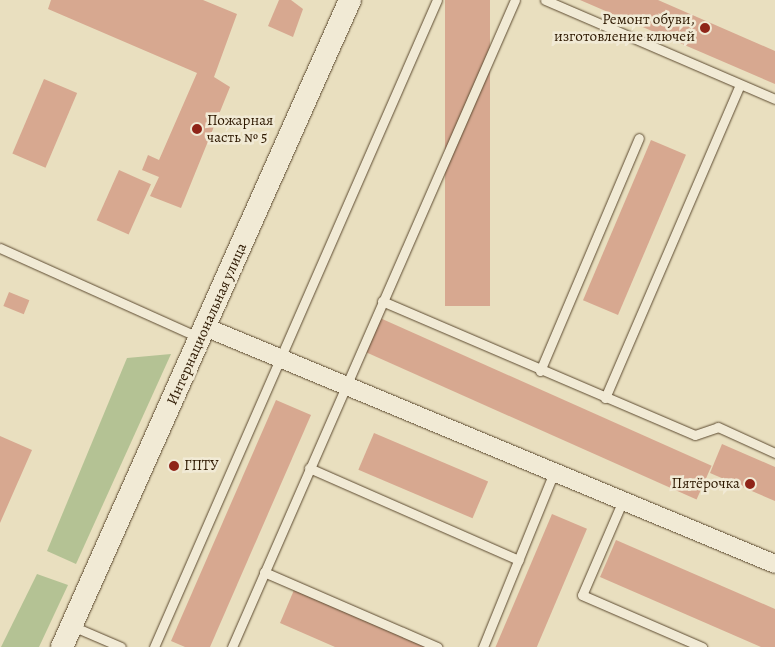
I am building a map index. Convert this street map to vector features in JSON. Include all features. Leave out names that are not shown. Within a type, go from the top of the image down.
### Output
[{"type":"street","name":"Интернациональная улица","points":[[62,647],[350,0]]},
{"type":"street","points":[[203,333],[279,358],[775,564]]},
{"type":"lane","points":[[154,647],[437,0]]},
{"type":"lane","points":[[232,647],[344,385],[515,0]]},
{"type":"lane","points":[[545,0],[775,100]]},
{"type":"lane","points":[[605,398],[740,84]]},
{"type":"lane","points":[[540,371],[639,138]]},
{"type":"lane","points":[[0,248],[203,333]]},
{"type":"lane","points":[[382,301],[540,371],[695,435],[718,427],[775,453]]},
{"type":"lane","points":[[309,468],[518,560]]},
{"type":"lane","points":[[483,647],[554,472]]},
{"type":"lane","points":[[623,500],[582,595],[702,647]]},
{"type":"lane","points":[[264,572],[437,647]]},
{"type":"lane","points":[[72,626],[121,647]]},
{"type":"green space","points":[[171,354],[76,564],[47,551],[127,358]]},
{"type":"green space","points":[[37,574],[68,585],[39,647],[1,647]]},
{"type":"building","points":[[51,0],[203,0],[237,14],[214,77],[230,87],[181,208],[150,196],[159,177],[142,170],[148,155],[159,160],[197,73],[48,9]]},
{"type":"building","points":[[279,0],[291,0],[303,9],[293,37],[268,26]]},
{"type":"building","points":[[445,0],[490,0],[490,306],[445,306]]},
{"type":"building","points":[[580,0],[658,0],[775,51],[775,84]]},
{"type":"building","points":[[44,79],[77,93],[45,168],[12,154]]},
{"type":"building","points":[[651,140],[686,155],[618,315],[583,300]]},
{"type":"building","points":[[119,170],[151,184],[129,234],[97,220]]},
{"type":"building","points":[[9,292],[29,300],[24,314],[3,306]]},
{"type":"building","points":[[380,318],[712,466],[697,499],[365,352]]},
{"type":"building","points":[[276,400],[311,415],[210,647],[185,647],[171,641]]},
{"type":"building","points":[[374,433],[488,481],[473,518],[358,470]]},
{"type":"building","points":[[0,436],[32,450],[0,523]]},
{"type":"building","points":[[722,444],[775,467],[775,501],[710,473]]},
{"type":"building","points":[[552,514],[587,529],[537,647],[496,647]]},
{"type":"building","points":[[616,540],[775,609],[775,647],[761,647],[600,577]]},
{"type":"building","points":[[294,590],[426,647],[335,647],[280,623]]},
{"type":"place","name":"Ремонт обуви, изготовление ключей","points":[[705,28]]},
{"type":"place","name":"Пожарная часть № 5","points":[[197,129]]},
{"type":"place","name":"ГПТУ","points":[[174,466]]},
{"type":"place","name":"Пятёрочка","points":[[750,484]]}]
